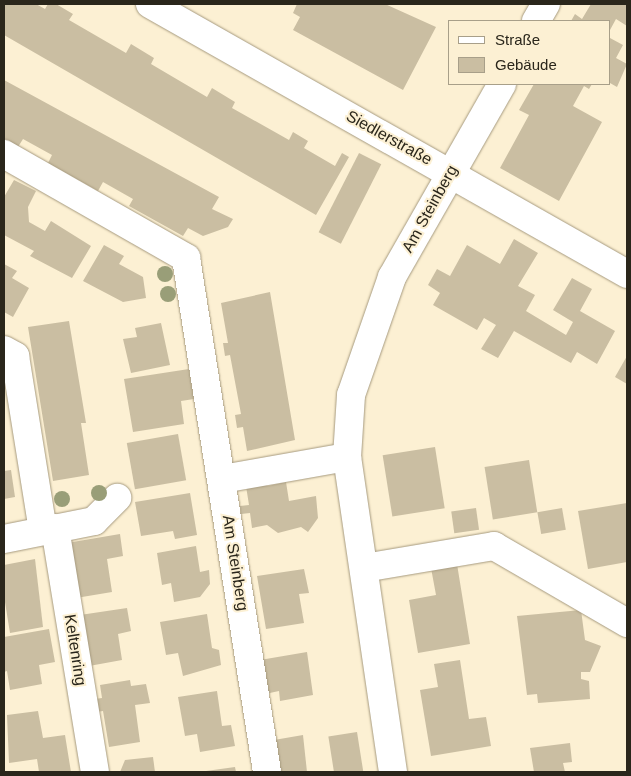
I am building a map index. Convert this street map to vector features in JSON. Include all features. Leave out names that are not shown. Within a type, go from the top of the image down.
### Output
[{"type":"street","name":"Siedlerstraße","points":[[150,4],[450,172],[627,274]]},
{"type":"street","points":[[537,20],[546,4]]},
{"type":"street","name":"Am Steinberg","points":[[393,772],[347,457],[351,395],[374,321],[392,277],[450,172],[501,85]]},
{"type":"street","points":[[4,154],[186,258],[222,479],[347,457]]},
{"type":"street","name":"Keltenring","points":[[4,350],[15,356],[95,772]]},
{"type":"street","name":"Am Steinberg","points":[[222,479],[267,772]]},
{"type":"street","points":[[4,539],[94,520],[118,498]]},
{"type":"street","points":[[364,568],[494,546],[627,623]]},
{"type":"building","points":[[4,4],[36,4],[45,9],[48,4],[56,4],[73,14],[69,20],[126,53],[131,44],[154,58],[151,64],[207,97],[212,88],[235,102],[232,108],[289,140],[293,132],[308,141],[304,148],[335,166],[342,153],[349,157],[316,215],[4,35]]},
{"type":"building","points":[[297,4],[385,4],[436,27],[403,90],[293,30],[300,17],[293,13]]},
{"type":"building","points":[[591,4],[627,4],[627,26],[616,19],[611,28],[611,20],[572,20],[575,14],[582,19]]},
{"type":"building","points":[[611,39],[623,45],[616,58],[627,64],[617,87],[611,84]]},
{"type":"building","points":[[4,80],[219,197],[212,209],[233,219],[228,227],[203,236],[188,228],[183,236],[129,206],[133,199],[103,182],[98,191],[48,163],[52,155],[23,139],[18,147],[4,139]]},
{"type":"building","points":[[533,85],[591,85],[589,89],[584,86],[573,106],[602,122],[559,201],[500,168],[529,115],[519,110]]},
{"type":"building","points":[[359,153],[381,164],[341,244],[319,232]]},
{"type":"building","points":[[14,180],[36,191],[28,207],[29,222],[45,231],[51,221],[91,246],[72,278],[30,256],[34,251],[4,235],[4,197]]},
{"type":"building","points":[[514,239],[538,253],[518,286],[535,295],[526,311],[566,335],[573,322],[553,310],[572,278],[592,289],[580,311],[615,331],[597,364],[577,352],[571,363],[514,331],[498,358],[481,349],[496,325],[484,318],[477,330],[433,305],[440,293],[428,285],[437,269],[450,276],[467,245],[500,264]]},
{"type":"building","points":[[104,245],[124,256],[119,264],[143,277],[146,298],[123,302],[83,281]]},
{"type":"building","points":[[4,264],[17,271],[12,278],[29,288],[13,317],[4,312]]},
{"type":"building","points":[[270,292],[295,440],[247,451],[243,427],[237,428],[235,415],[241,414],[230,355],[225,356],[223,343],[228,343],[221,303]]},
{"type":"building","points":[[69,321],[86,423],[81,423],[89,475],[53,481],[28,327]]},
{"type":"building","points":[[161,323],[170,365],[131,373],[123,339],[137,337],[135,328]]},
{"type":"building","points":[[627,356],[627,384],[615,377]]},
{"type":"building","points":[[189,369],[194,399],[181,401],[184,424],[133,432],[124,379]]},
{"type":"building","points":[[178,434],[186,480],[135,489],[127,443]]},
{"type":"building","points":[[435,447],[445,508],[392,517],[383,455]]},
{"type":"building","points":[[529,460],[537,512],[493,519],[485,467]]},
{"type":"building","points":[[11,470],[15,497],[4,499],[4,471]]},
{"type":"building","points":[[258,477],[268,486],[286,482],[289,501],[316,496],[318,518],[308,532],[301,527],[278,533],[267,525],[252,528],[250,513],[241,514],[240,506],[249,505],[245,480]]},
{"type":"building","points":[[190,493],[197,535],[175,539],[173,531],[141,536],[135,502]]},
{"type":"building","points":[[627,503],[627,562],[588,569],[578,511]]},
{"type":"building","points":[[476,508],[479,530],[454,533],[451,511]]},
{"type":"building","points":[[562,508],[566,530],[541,534],[537,512]]},
{"type":"building","points":[[120,534],[123,556],[107,559],[112,592],[70,599],[61,544]]},
{"type":"building","points":[[196,546],[200,572],[209,570],[210,584],[200,597],[174,602],[171,583],[162,585],[157,553]]},
{"type":"building","points":[[35,559],[43,627],[10,633],[4,596],[4,565]]},
{"type":"building","points":[[457,564],[470,644],[418,653],[409,600],[436,595],[431,568]]},
{"type":"building","points":[[304,569],[309,593],[299,594],[304,623],[266,629],[257,576]]},
{"type":"building","points":[[127,608],[131,631],[118,634],[122,660],[89,666],[80,615]]},
{"type":"building","points":[[581,610],[585,640],[601,646],[590,672],[581,672],[581,679],[589,681],[590,699],[538,703],[537,694],[527,695],[517,616]]},
{"type":"building","points":[[207,614],[212,648],[219,650],[221,665],[183,676],[178,653],[166,655],[160,622]]},
{"type":"building","points":[[49,629],[55,662],[39,665],[42,684],[10,690],[7,671],[4,672],[4,637]]},
{"type":"building","points":[[307,652],[313,695],[280,701],[279,691],[265,694],[260,660]]},
{"type":"building","points":[[460,660],[469,719],[486,717],[491,746],[431,756],[420,690],[438,687],[434,664]]},
{"type":"building","points":[[130,680],[131,686],[146,684],[150,703],[135,705],[140,742],[109,747],[103,711],[90,713],[88,700],[102,698],[100,685]]},
{"type":"building","points":[[217,691],[222,726],[231,725],[235,746],[200,752],[197,734],[185,736],[178,697]]},
{"type":"building","points":[[38,711],[43,738],[65,735],[71,772],[39,772],[37,759],[9,763],[7,715]]},
{"type":"building","points":[[357,732],[363,772],[334,772],[328,737]]},
{"type":"building","points":[[303,735],[307,772],[278,772],[274,740]]},
{"type":"building","points":[[570,743],[572,762],[563,763],[565,772],[534,772],[530,748]]},
{"type":"building","points":[[153,757],[155,772],[120,772],[125,760]]},
{"type":"building","points":[[235,767],[236,772],[206,771]]}]
